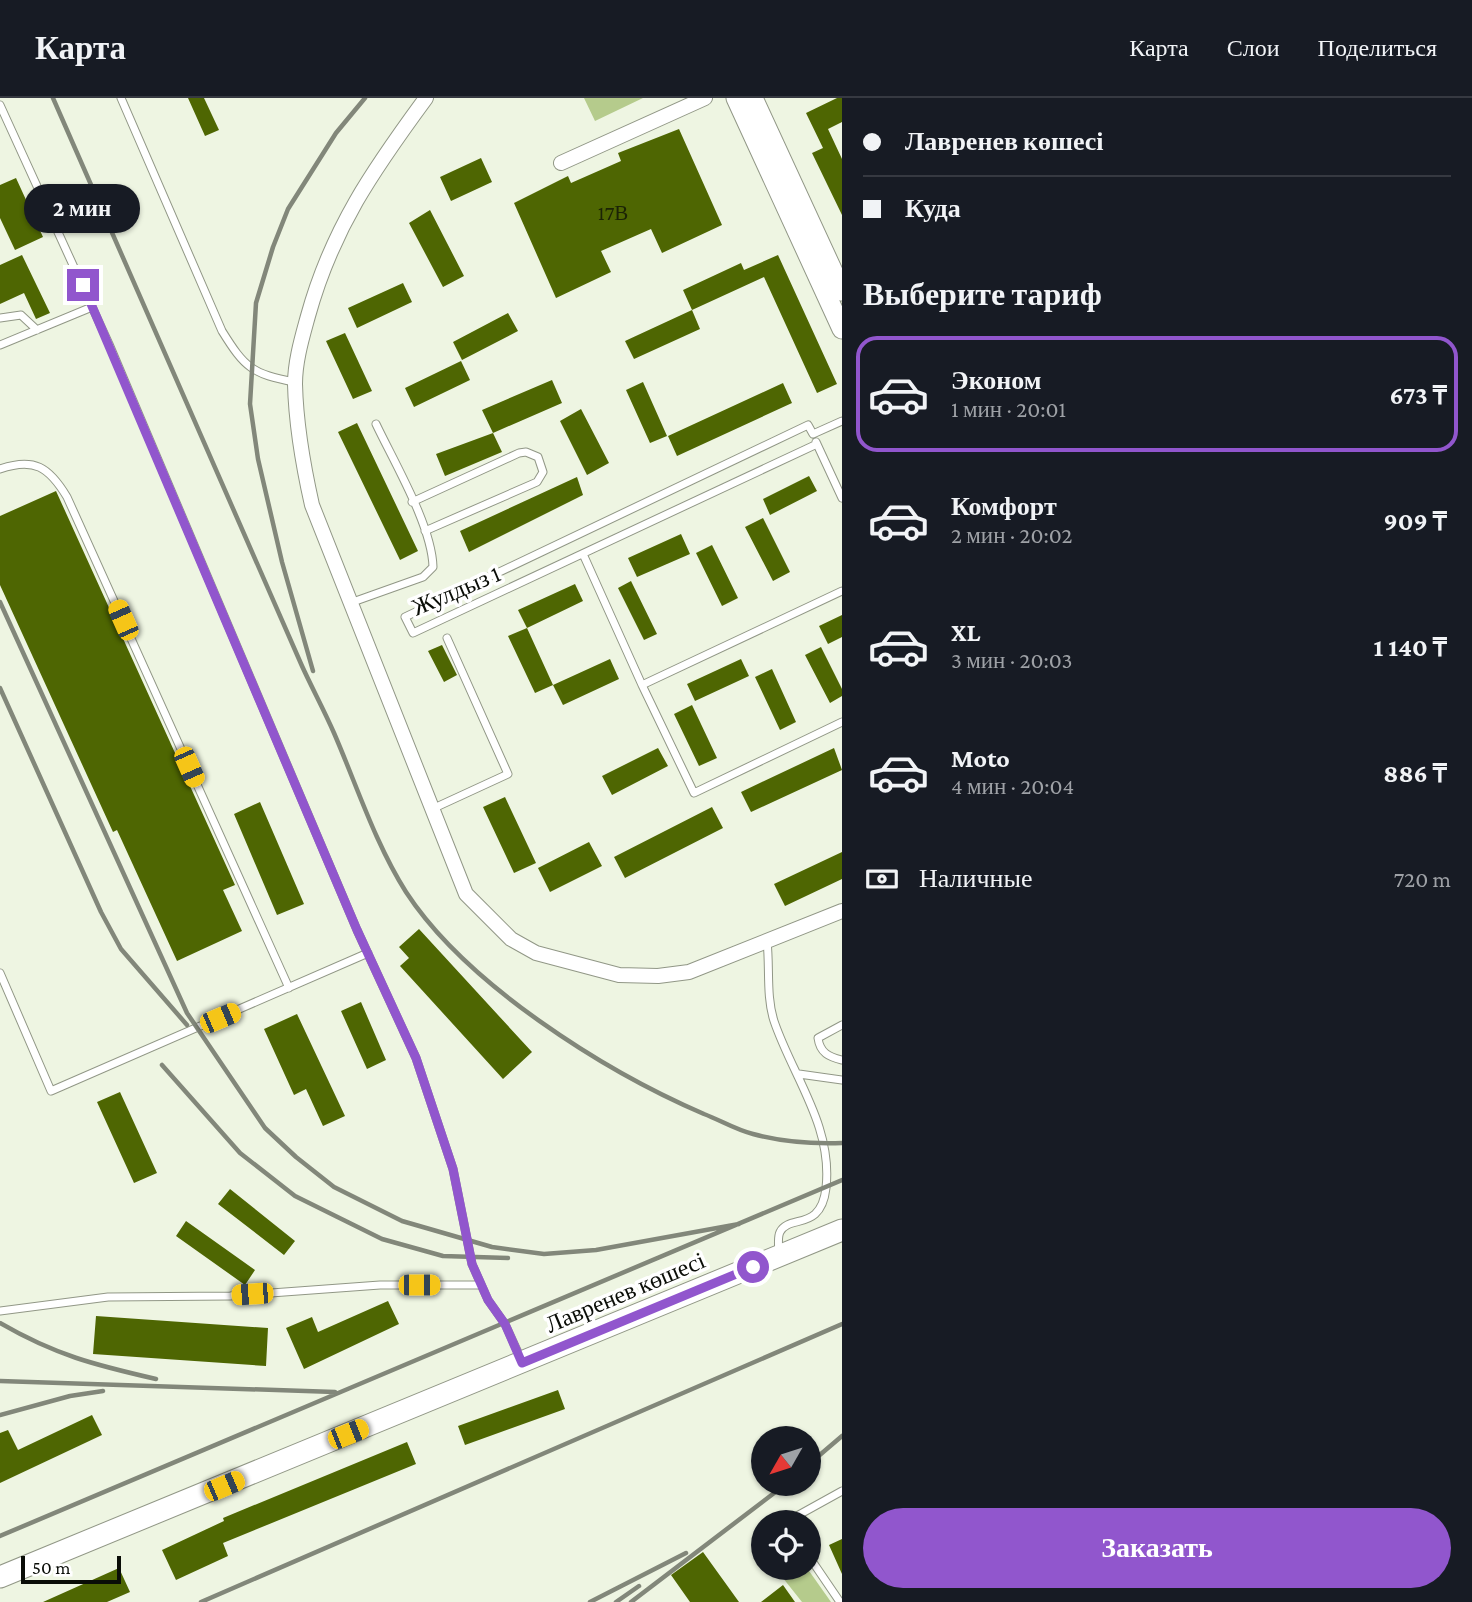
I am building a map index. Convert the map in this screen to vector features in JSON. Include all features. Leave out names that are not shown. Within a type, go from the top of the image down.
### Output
[{"type":"main road","name":"Лавренев көшесі","points":[[0,1577],[842,1230]]},
{"type":"street","points":[[426,98],[378,164],[337,233],[314,293],[300,345],[295,383],[300,453],[313,505],[349,604],[466,894],[511,939],[536,953],[619,975],[658,976],[689,972],[842,911]]},
{"type":"street","points":[[561,163],[705,98]]},
{"type":"street","points":[[736,98],[842,329]]},
{"type":"street","points":[[753,98],[842,291]]},
{"type":"lane","points":[[121,98],[222,331],[232,348],[253,371],[262,376],[295,383]]},
{"type":"lane","points":[[0,105],[92,307],[368,953],[416,1058],[453,1169],[467,1250],[480,1284],[505,1324],[522,1363]]},
{"type":"lane","points":[[0,345],[92,307]]},
{"type":"lane","points":[[0,318],[21,315],[37,330]]},
{"type":"lane","name":"Жулдыз 1","points":[[817,443],[413,634],[405,617],[808,425],[813,434],[842,421]]},
{"type":"lane","points":[[349,604],[429,573],[433,566],[433,554],[425,531],[376,424]]},
{"type":"lane","points":[[813,434],[842,498]]},
{"type":"lane","points":[[412,502],[519,453],[526,452],[538,457],[543,472],[537,482],[425,531]]},
{"type":"lane","points":[[0,469],[20,462],[42,467],[55,477],[67,497],[289,988]]},
{"type":"lane","points":[[583,554],[694,793],[842,722]]},
{"type":"lane","points":[[642,685],[842,592]]},
{"type":"lane","points":[[432,809],[508,774],[447,638]]},
{"type":"lane","points":[[767,941],[769,994],[774,1019],[821,1128],[826,1187],[821,1209],[815,1215],[784,1227],[779,1234],[779,1256]]},
{"type":"lane","points":[[0,973],[51,1091],[368,953]]},
{"type":"lane","points":[[842,1025],[818,1038],[819,1046],[825,1054],[842,1060]]},
{"type":"lane","points":[[799,1074],[842,1080]]},
{"type":"lane","points":[[0,1311],[108,1297],[230,1296],[380,1285],[480,1284]]},
{"type":"lane","points":[[808,1510],[842,1491]]},
{"type":"lane","points":[[821,1574],[840,1602]]},
{"type":"green space","points":[[584,98],[643,98],[595,121]]},
{"type":"green space","points":[[785,1580],[815,1580],[831,1602],[802,1602]]},
{"type":"building","points":[[188,98],[204,98],[219,130],[205,136]]},
{"type":"building","points":[[842,98],[842,122],[828,129],[842,159],[842,215],[812,153],[823,148],[806,113]]},
{"type":"building","points":[[679,129],[722,225],[662,253],[651,229],[601,251],[611,272],[556,298],[514,203],[568,176],[571,183],[621,161],[618,153]]},
{"type":"building","points":[[481,158],[492,182],[451,201],[440,177]]},
{"type":"building","points":[[16,178],[43,237],[15,250],[0,218],[0,185]]},
{"type":"building","points":[[430,210],[464,276],[443,287],[409,223]]},
{"type":"building","points":[[22,255],[50,313],[36,319],[24,293],[0,304],[0,265]]},
{"type":"building","points":[[778,255],[837,384],[817,393],[764,277],[692,310],[683,290],[741,263],[744,270]]},
{"type":"building","points":[[403,283],[412,302],[357,328],[348,308]]},
{"type":"building","points":[[692,310],[700,329],[634,359],[625,341]]},
{"type":"building","points":[[508,313],[518,331],[462,360],[453,342]]},
{"type":"building","points":[[345,333],[372,391],[353,399],[326,341]]},
{"type":"building","points":[[461,361],[470,380],[414,407],[405,388]]},
{"type":"building","points":[[552,380],[562,403],[493,433],[482,410]]},
{"type":"building","points":[[643,382],[667,436],[650,443],[626,390]]},
{"type":"building","points":[[783,383],[792,403],[677,456],[668,436]]},
{"type":"building","points":[[581,409],[609,463],[587,475],[560,421]]},
{"type":"building","points":[[357,423],[418,551],[400,560],[338,432]]},
{"type":"building","points":[[493,433],[502,452],[445,476],[436,454]]},
{"type":"building","points":[[809,476],[817,491],[770,515],[763,499]]},
{"type":"building","points":[[577,477],[583,495],[469,552],[460,531]]},
{"type":"building","points":[[56,491],[235,885],[223,890],[242,931],[177,961],[117,830],[113,832],[0,585],[0,516]]},
{"type":"building","points":[[763,518],[790,572],[773,581],[745,527]]},
{"type":"building","points":[[681,534],[690,554],[637,577],[628,558]]},
{"type":"building","points":[[712,545],[738,598],[722,606],[696,553]]},
{"type":"building","points":[[631,581],[657,634],[644,640],[618,588]]},
{"type":"building","points":[[575,584],[583,601],[527,628],[518,610]]},
{"type":"building","points":[[842,615],[842,637],[828,644],[819,626]]},
{"type":"building","points":[[527,628],[553,685],[535,693],[508,636]]},
{"type":"building","points":[[442,645],[457,675],[444,682],[428,651]]},
{"type":"building","points":[[821,647],[842,689],[842,696],[830,703],[805,655]]},
{"type":"building","points":[[610,659],[619,679],[563,705],[553,685]]},
{"type":"building","points":[[741,659],[749,676],[695,701],[687,684]]},
{"type":"building","points":[[772,669],[796,722],[780,730],[755,677]]},
{"type":"building","points":[[692,705],[717,758],[699,766],[674,714]]},
{"type":"building","points":[[658,748],[668,766],[612,795],[602,776]]},
{"type":"building","points":[[834,748],[842,770],[751,812],[741,792]]},
{"type":"building","points":[[505,797],[536,863],[514,873],[483,807]]},
{"type":"building","points":[[260,802],[304,904],[277,915],[234,814]]},
{"type":"building","points":[[712,807],[723,828],[625,878],[614,857]]},
{"type":"building","points":[[589,842],[602,866],[550,892],[538,868]]},
{"type":"building","points":[[842,852],[842,879],[785,906],[774,884]]},
{"type":"building","points":[[419,929],[532,1052],[503,1079],[400,966],[409,958],[399,947]]},
{"type":"building","points":[[361,1002],[386,1060],[367,1069],[341,1011]]},
{"type":"building","points":[[297,1014],[345,1116],[323,1126],[306,1089],[294,1095],[264,1029]]},
{"type":"building","points":[[120,1092],[157,1173],[134,1183],[97,1102]]},
{"type":"building","points":[[230,1189],[295,1241],[284,1255],[218,1204]]},
{"type":"building","points":[[186,1221],[255,1270],[245,1285],[176,1236]]},
{"type":"building","points":[[388,1301],[399,1324],[304,1369],[286,1328],[312,1317],[318,1332]]},
{"type":"building","points":[[96,1316],[268,1328],[266,1366],[93,1354]]},
{"type":"building","points":[[558,1390],[565,1409],[465,1445],[458,1426]]},
{"type":"building","points":[[92,1415],[102,1435],[0,1483],[0,1433],[8,1430],[18,1450]]},
{"type":"building","points":[[407,1442],[416,1464],[223,1543],[228,1556],[176,1580],[162,1550],[224,1521],[223,1518]]},
{"type":"building","points":[[842,1539],[842,1574],[829,1545]]},
{"type":"building","points":[[703,1552],[739,1602],[690,1602],[671,1575]]},
{"type":"building","points":[[119,1568],[130,1592],[107,1602],[43,1602]]},
{"type":"building","points":[[783,1585],[795,1602],[761,1602]]},
{"type":"railway","points":[[53,98],[302,666],[334,733],[376,834],[406,892],[432,926],[500,991],[540,1021],[624,1074],[665,1096],[747,1132],[786,1141],[842,1143]]},
{"type":"railway","points":[[313,671],[282,562],[258,459],[250,404],[256,303],[288,209],[336,133],[365,98]]},
{"type":"railway","points":[[0,602],[187,1013],[265,1128],[296,1157],[334,1187],[402,1221],[492,1247],[544,1254],[596,1250],[739,1224]]},
{"type":"railway","points":[[0,688],[101,912],[121,949],[187,1025]]},
{"type":"railway","points":[[162,1065],[240,1153],[295,1196],[382,1239],[443,1256],[508,1258]]},
{"type":"railway","points":[[0,1536],[842,1180]]},
{"type":"railway","points":[[0,1323],[76,1358],[156,1379]]},
{"type":"railway","points":[[201,1602],[842,1324]]},
{"type":"railway","points":[[0,1381],[335,1392]]},
{"type":"railway","points":[[0,1415],[70,1396],[103,1391]]},
{"type":"railway","points":[[821,1454],[842,1436]]},
{"type":"railway","points":[[631,1602],[770,1496]]},
{"type":"railway","points":[[590,1602],[686,1553]]},
{"type":"railway","points":[[616,1602],[639,1586]]},
{"type":"route","points":[[83,285],[357,930],[416,1058],[453,1169],[460,1197],[467,1250],[476,1276],[488,1300],[505,1324],[522,1363],[753,1267]]}]
